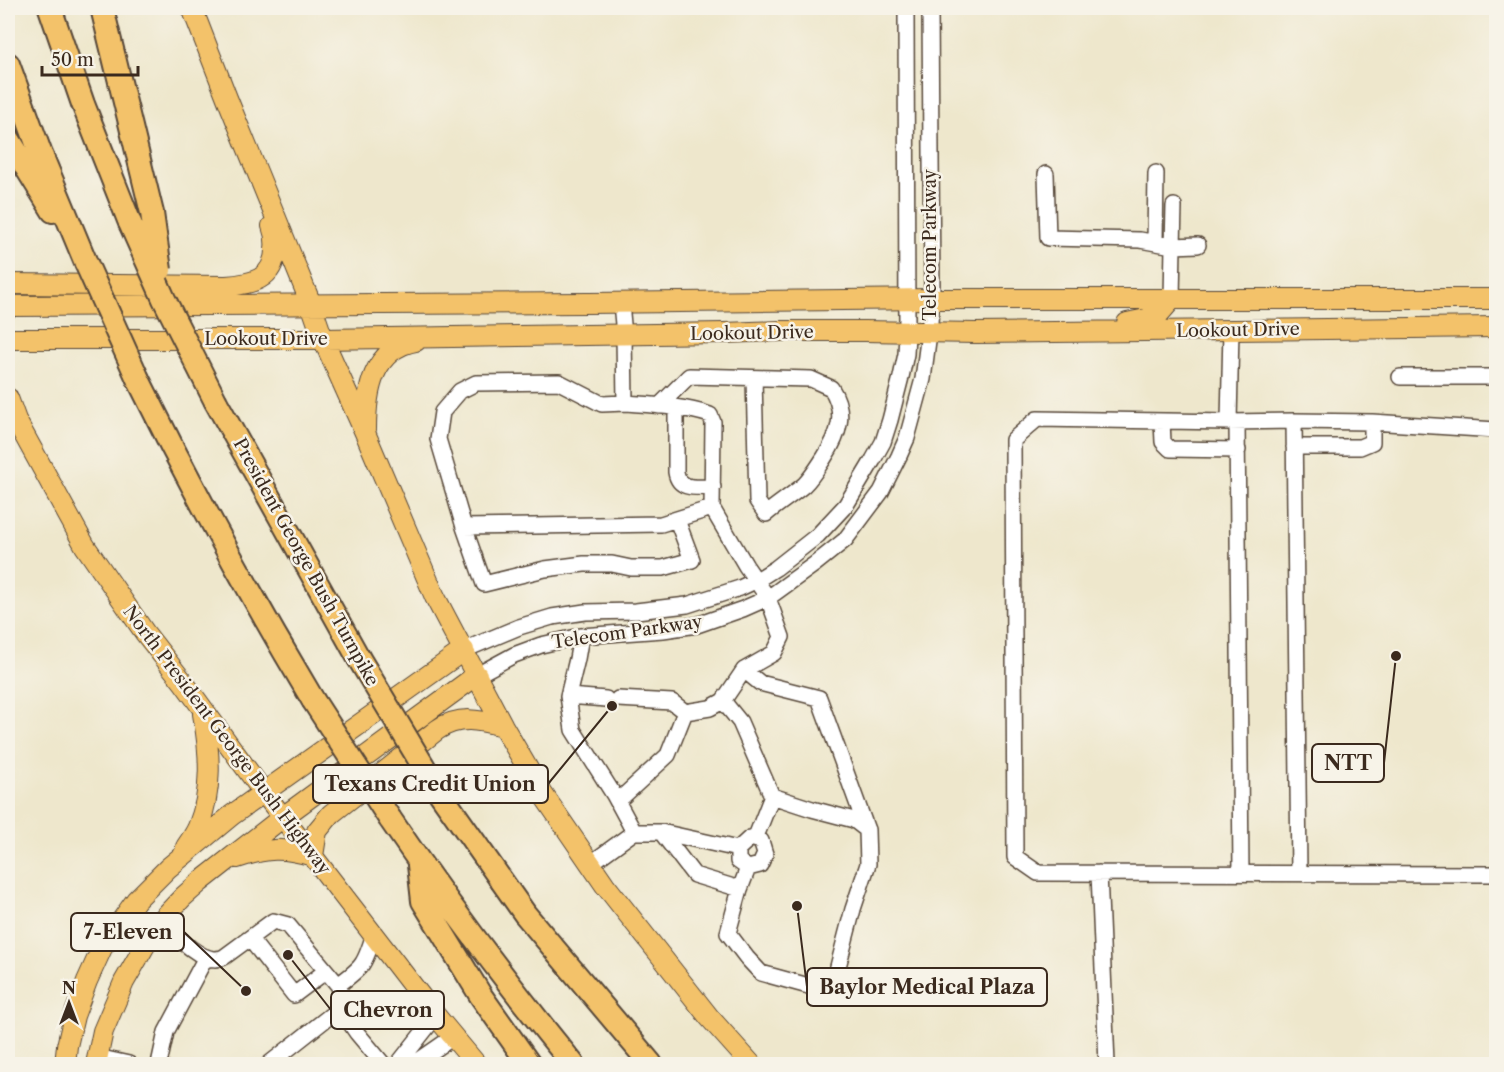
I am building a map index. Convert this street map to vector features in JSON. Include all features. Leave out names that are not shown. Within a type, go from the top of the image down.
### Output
[{"type":"highway","name":"President George Bush Turnpike","points":[[50,8],[83,104],[130,223],[164,299],[216,402],[358,657],[437,789],[525,914],[651,1065]]},
{"type":"highway","points":[[102,8],[152,213],[164,299]]},
{"type":"highway","points":[[8,64],[40,152],[138,379],[230,557],[313,700],[390,819],[499,971],[573,1065]]},
{"type":"highway","points":[[8,138],[86,263]]},
{"type":"highway","points":[[418,860],[423,902],[481,996],[529,1065]]},
{"type":"main road","points":[[192,8],[323,339],[435,597],[503,726],[542,793],[605,885],[709,1017],[752,1065]]},
{"type":"main road","points":[[8,285],[244,285],[258,280],[275,262],[276,245],[274,230],[267,212],[266,193]]},
{"type":"main road","name":"Lookout Drive","points":[[8,306],[907,299],[1497,299]]},
{"type":"main road","points":[[1089,332],[1160,314],[1172,299]]},
{"type":"main road","name":"Lookout Drive","points":[[8,339],[323,339],[793,331],[929,333],[1497,327]]},
{"type":"main road","points":[[366,435],[369,390],[378,366],[397,347],[411,342],[443,337]]},
{"type":"main road","name":"North President George Bush Highway","points":[[8,398],[16,420],[86,546],[145,633],[264,793],[476,1065]]},
{"type":"main road","name":"Telecom Parkway","points":[[177,861],[232,815],[464,650]]},
{"type":"main road","name":"Telecom Parkway","points":[[96,1061],[103,1031],[124,982],[151,935],[183,897],[283,817],[477,675]]},
{"type":"main road","points":[[65,1065],[74,1016],[102,948],[136,900],[177,861],[198,828],[210,775],[208,741],[201,706]]},
{"type":"main road","points":[[230,860],[254,852],[277,849],[294,850],[313,856],[317,831],[331,814],[448,723],[481,720],[503,726]]},
{"type":"street","name":"Telecom Parkway","points":[[464,650],[519,627],[552,617],[585,612],[636,611],[687,605],[740,588],[776,568],[818,535],[846,505],[883,442],[906,354],[906,8]]},
{"type":"street","name":"Telecom Parkway","points":[[477,675],[514,655],[541,645],[581,636],[697,625],[768,598],[845,540],[881,492],[899,456],[912,421],[923,379],[929,333],[932,299],[930,8]]},
{"type":"street","points":[[1155,173],[1155,243]]},
{"type":"street","points":[[1046,174],[1048,238],[1140,240],[1173,246],[1198,245]]},
{"type":"street","points":[[1172,299],[1174,206]]},
{"type":"street","points":[[621,303],[625,404]]},
{"type":"street","points":[[1231,330],[1233,422],[1238,450],[1241,873]]},
{"type":"street","points":[[659,406],[689,376],[811,379],[831,388],[839,408],[840,422],[833,445],[805,483],[766,513],[757,501],[754,378]]},
{"type":"street","points":[[1400,378],[1497,377]]},
{"type":"street","points":[[568,696],[672,702],[685,712],[711,708],[723,701],[744,670],[774,653],[782,637],[768,598],[712,508],[713,422],[710,414],[659,406],[602,404],[559,382],[476,383],[460,391],[441,412],[438,439],[464,527],[484,584],[545,569],[584,564],[663,568],[692,560],[677,520]]},
{"type":"street","points":[[676,408],[675,472],[677,479],[681,484],[687,486],[713,487]]},
{"type":"street","points":[[1497,430],[1372,422],[1036,419],[1013,440],[1015,856],[1038,873],[1497,874]]},
{"type":"street","points":[[1162,421],[1163,442],[1170,449],[1238,450]]},
{"type":"street","points":[[1294,421],[1299,873]]},
{"type":"street","points":[[1294,447],[1360,447],[1372,442],[1372,422]]},
{"type":"street","points":[[464,527],[661,524],[712,508]]},
{"type":"street","points":[[581,636],[568,696],[573,730],[618,801],[634,832]]},
{"type":"street","points":[[744,670],[760,683],[819,698],[867,830],[868,864],[853,909],[834,982],[823,990],[761,973],[728,933],[748,868]]},
{"type":"street","points":[[723,701],[740,722],[772,796],[755,839]]},
{"type":"street","points":[[618,801],[668,754],[685,712]]},
{"type":"street","points":[[772,796],[854,820],[867,830]]},
{"type":"street","points":[[590,864],[634,832],[661,832],[738,849]]},
{"type":"street","points":[[661,832],[694,875],[740,889]]},
{"type":"street","points":[[750,838],[755,839],[761,841],[765,854],[760,865],[748,868],[738,861],[738,849],[750,838]]},
{"type":"street","points":[[1099,873],[1107,1065]]},
{"type":"street","points":[[161,921],[195,951],[215,959],[224,957],[273,921],[288,925],[338,985],[343,1013],[375,1062]]},
{"type":"street","points":[[338,985],[355,973],[366,960],[374,934]]},
{"type":"street","points":[[249,939],[294,995],[326,971]]},
{"type":"street","points":[[159,1065],[166,1032],[206,957]]},
{"type":"street","points":[[269,1065],[343,1013]]},
{"type":"street","points":[[290,1065],[294,1056],[343,1013]]},
{"type":"street","points":[[398,1065],[436,1016]]},
{"type":"street","points":[[414,1065],[453,1037]]},
{"type":"street","points":[[96,1061],[129,1065]]},
{"type":"place","name":"NTT","points":[[1396,656]]},
{"type":"place","name":"Texans Credit Union","points":[[612,706]]},
{"type":"place","name":"Baylor Medical Plaza","points":[[797,906]]},
{"type":"place","name":"Chevron","points":[[288,955]]},
{"type":"place","name":"7-Eleven","points":[[246,991]]}]
